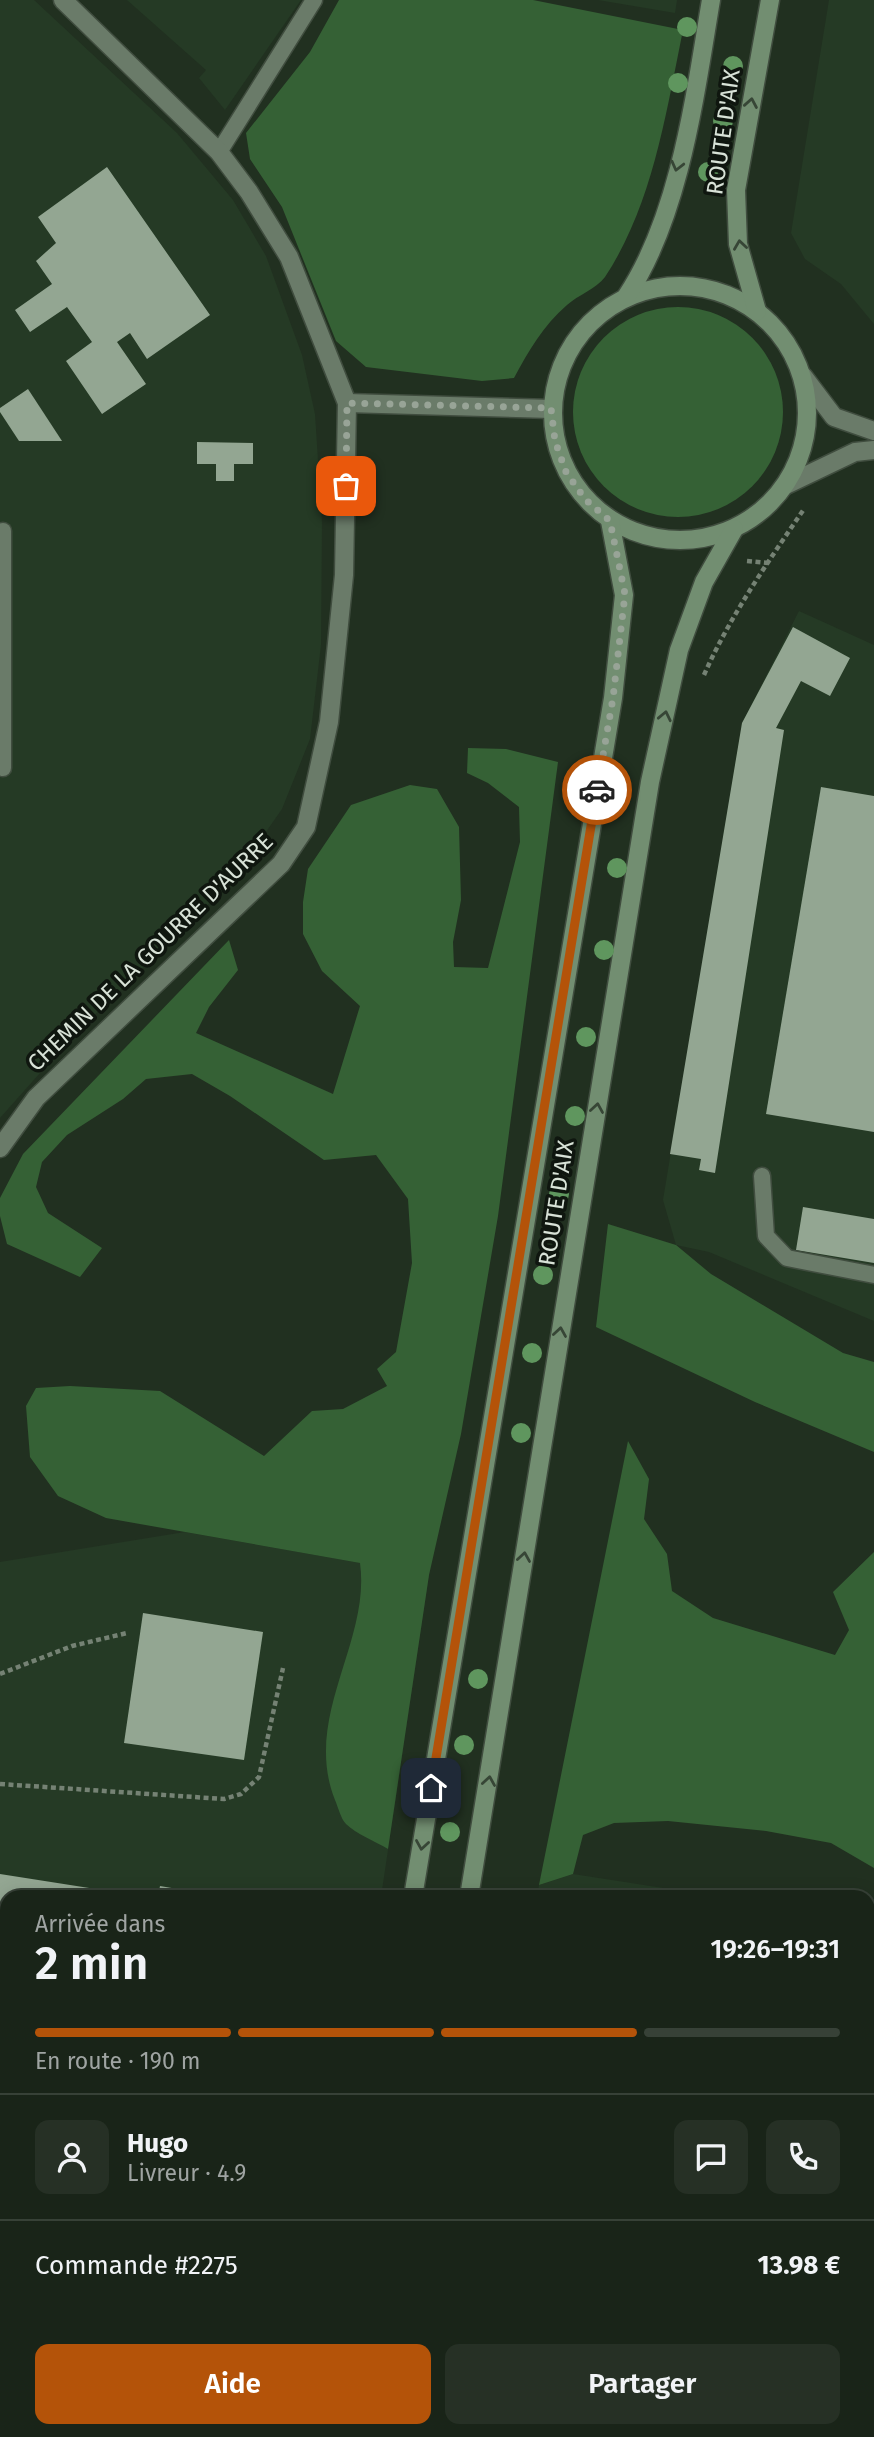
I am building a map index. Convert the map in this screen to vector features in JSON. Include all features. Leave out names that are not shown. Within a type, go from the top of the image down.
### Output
[{"type":"main road","name":"ROUTE D'AIX","points":[[626,297],[641,275],[661,232],[694,100],[711,0]]},
{"type":"main road","name":"ROUTE D'AIX","points":[[757,311],[738,244],[736,190],[770,0]]},
{"type":"main road","points":[[671,285],[716,290],[757,311],[785,340],[803,376],[808,414],[803,451],[786,485],[764,510],[734,529],[704,539],[671,541],[639,535],[610,521],[585,499],[566,472],[555,441],[551,408],[562,363],[587,324],[626,297],[671,285]]},
{"type":"main road","name":"ROUTE D'AIX","points":[[414,1890],[613,698],[625,594],[610,521]]},
{"type":"main road","name":"ROUTE D'AIX","points":[[470,1890],[650,782],[680,650],[704,582],[734,529]]},
{"type":"street","name":"CHEMIN DE LA GOURRE D'AURRE","points":[[0,1148],[36,1098],[281,864],[306,827],[329,722],[344,575],[347,403],[289,257],[249,192],[219,152],[63,0]]},
{"type":"street","points":[[803,376],[834,417],[874,431]]},
{"type":"street","points":[[347,403],[551,408]]},
{"type":"street","points":[[786,485],[855,452],[874,450]]},
{"type":"lane","points":[[219,152],[314,0]]},
{"type":"lane","points":[[4,531],[4,768]]},
{"type":"lane","points":[[762,1176],[766,1236],[787,1258],[874,1275]]},
{"type":"path","points":[[699,685],[715,649],[805,507]]},
{"type":"path","points":[[0,1674],[72,1646],[127,1633]]},
{"type":"path","points":[[0,1784],[224,1798],[240,1794],[259,1777],[283,1668]]},
{"type":"shaded area","points":[[0,0],[34,0],[177,133],[233,200],[266,256],[302,355],[315,414],[322,522],[321,645],[310,739],[282,809],[231,882],[72,1037],[0,1118]]},
{"type":"shaded area","points":[[127,0],[301,0],[225,110],[199,78],[206,70]]},
{"type":"shaded area","points":[[598,0],[677,0],[675,13]]},
{"type":"shaded area","points":[[829,0],[874,0],[874,324],[841,284],[805,259],[791,233]]},
{"type":"shaded area","points":[[799,611],[874,645],[874,1321],[709,1252],[676,1245],[663,1200],[742,723]]},
{"type":"shaded area","points":[[185,1532],[429,1575],[382,1890],[0,1890],[0,1562]]},
{"type":"shaded area","points":[[573,1874],[676,1890],[538,1890],[539,1885]]},
{"type":"green space","points":[[339,0],[533,0],[683,30],[656,157],[635,219],[621,249],[605,277],[571,301],[551,321],[514,378],[482,381],[366,367],[336,341],[282,207],[250,159],[246,133],[310,52]]},
{"type":"green space","points":[[678,307],[718,315],[752,338],[775,372],[783,412],[775,452],[752,486],[718,509],[678,517],[638,509],[604,486],[581,452],[573,412],[581,372],[604,338],[638,315]]},
{"type":"green space","points":[[468,748],[506,749],[558,762],[498,1216],[461,1434],[429,1575],[388,1849],[344,1822],[327,1769],[331,1709],[356,1622],[361,1592],[360,1563],[106,1518],[58,1496],[30,1457],[26,1406],[36,1388],[70,1386],[160,1391],[264,1456],[312,1411],[343,1409],[387,1386],[377,1369],[396,1352],[412,1263],[408,1199],[376,1155],[324,1160],[230,1096],[192,1074],[146,1079],[123,1099],[67,1135],[42,1162],[36,1187],[48,1213],[102,1248],[80,1277],[7,1244],[0,1216],[0,1198],[23,1154],[229,940],[238,970],[209,1007],[196,1033],[333,1094],[360,1006],[322,971],[303,934],[303,902],[308,869],[351,805],[410,785],[437,789],[459,827],[461,900],[453,942],[454,967],[488,968],[520,842],[519,807],[488,783],[467,773]]},
{"type":"green space","points":[[608,1224],[676,1245],[711,1274],[843,1353],[874,1362],[874,1452],[755,1402],[596,1327]]},
{"type":"green space","points":[[628,1441],[649,1479],[644,1519],[667,1554],[672,1591],[713,1618],[835,1655],[849,1630],[833,1592],[874,1552],[874,1868],[831,1843],[766,1831],[668,1821],[614,1823],[583,1835],[573,1874],[539,1885]]},
{"type":"building","points":[[107,167],[210,315],[147,359],[130,333],[117,342],[146,384],[102,414],[66,361],[92,342],[67,307],[30,332],[15,310],[52,284],[36,261],[56,243],[38,217]]},
{"type":"building","points":[[28,389],[62,441],[19,441],[0,412],[0,408]]},
{"type":"building","points":[[197,442],[253,443],[253,464],[234,464],[234,481],[216,481],[216,464],[197,464]]},
{"type":"building","points":[[793,627],[850,658],[830,696],[801,681],[776,728],[784,730],[715,1173],[699,1170],[701,1159],[670,1154],[742,723]]},
{"type":"building","points":[[821,787],[874,796],[874,1132],[766,1114]]},
{"type":"building","points":[[803,1207],[874,1219],[874,1263],[796,1250]]},
{"type":"building","points":[[143,1613],[263,1632],[244,1760],[124,1743]]},
{"type":"building","points":[[0,1874],[102,1890],[0,1890]]},
{"type":"building","points":[[160,1886],[183,1890],[159,1890]]},
{"type":"way so far","points":[[346,486],[347,403],[551,408],[555,441],[566,472],[585,499],[610,521],[625,594],[613,698],[597,790]]},
{"type":"route","points":[[431,1788],[597,790]]}]
